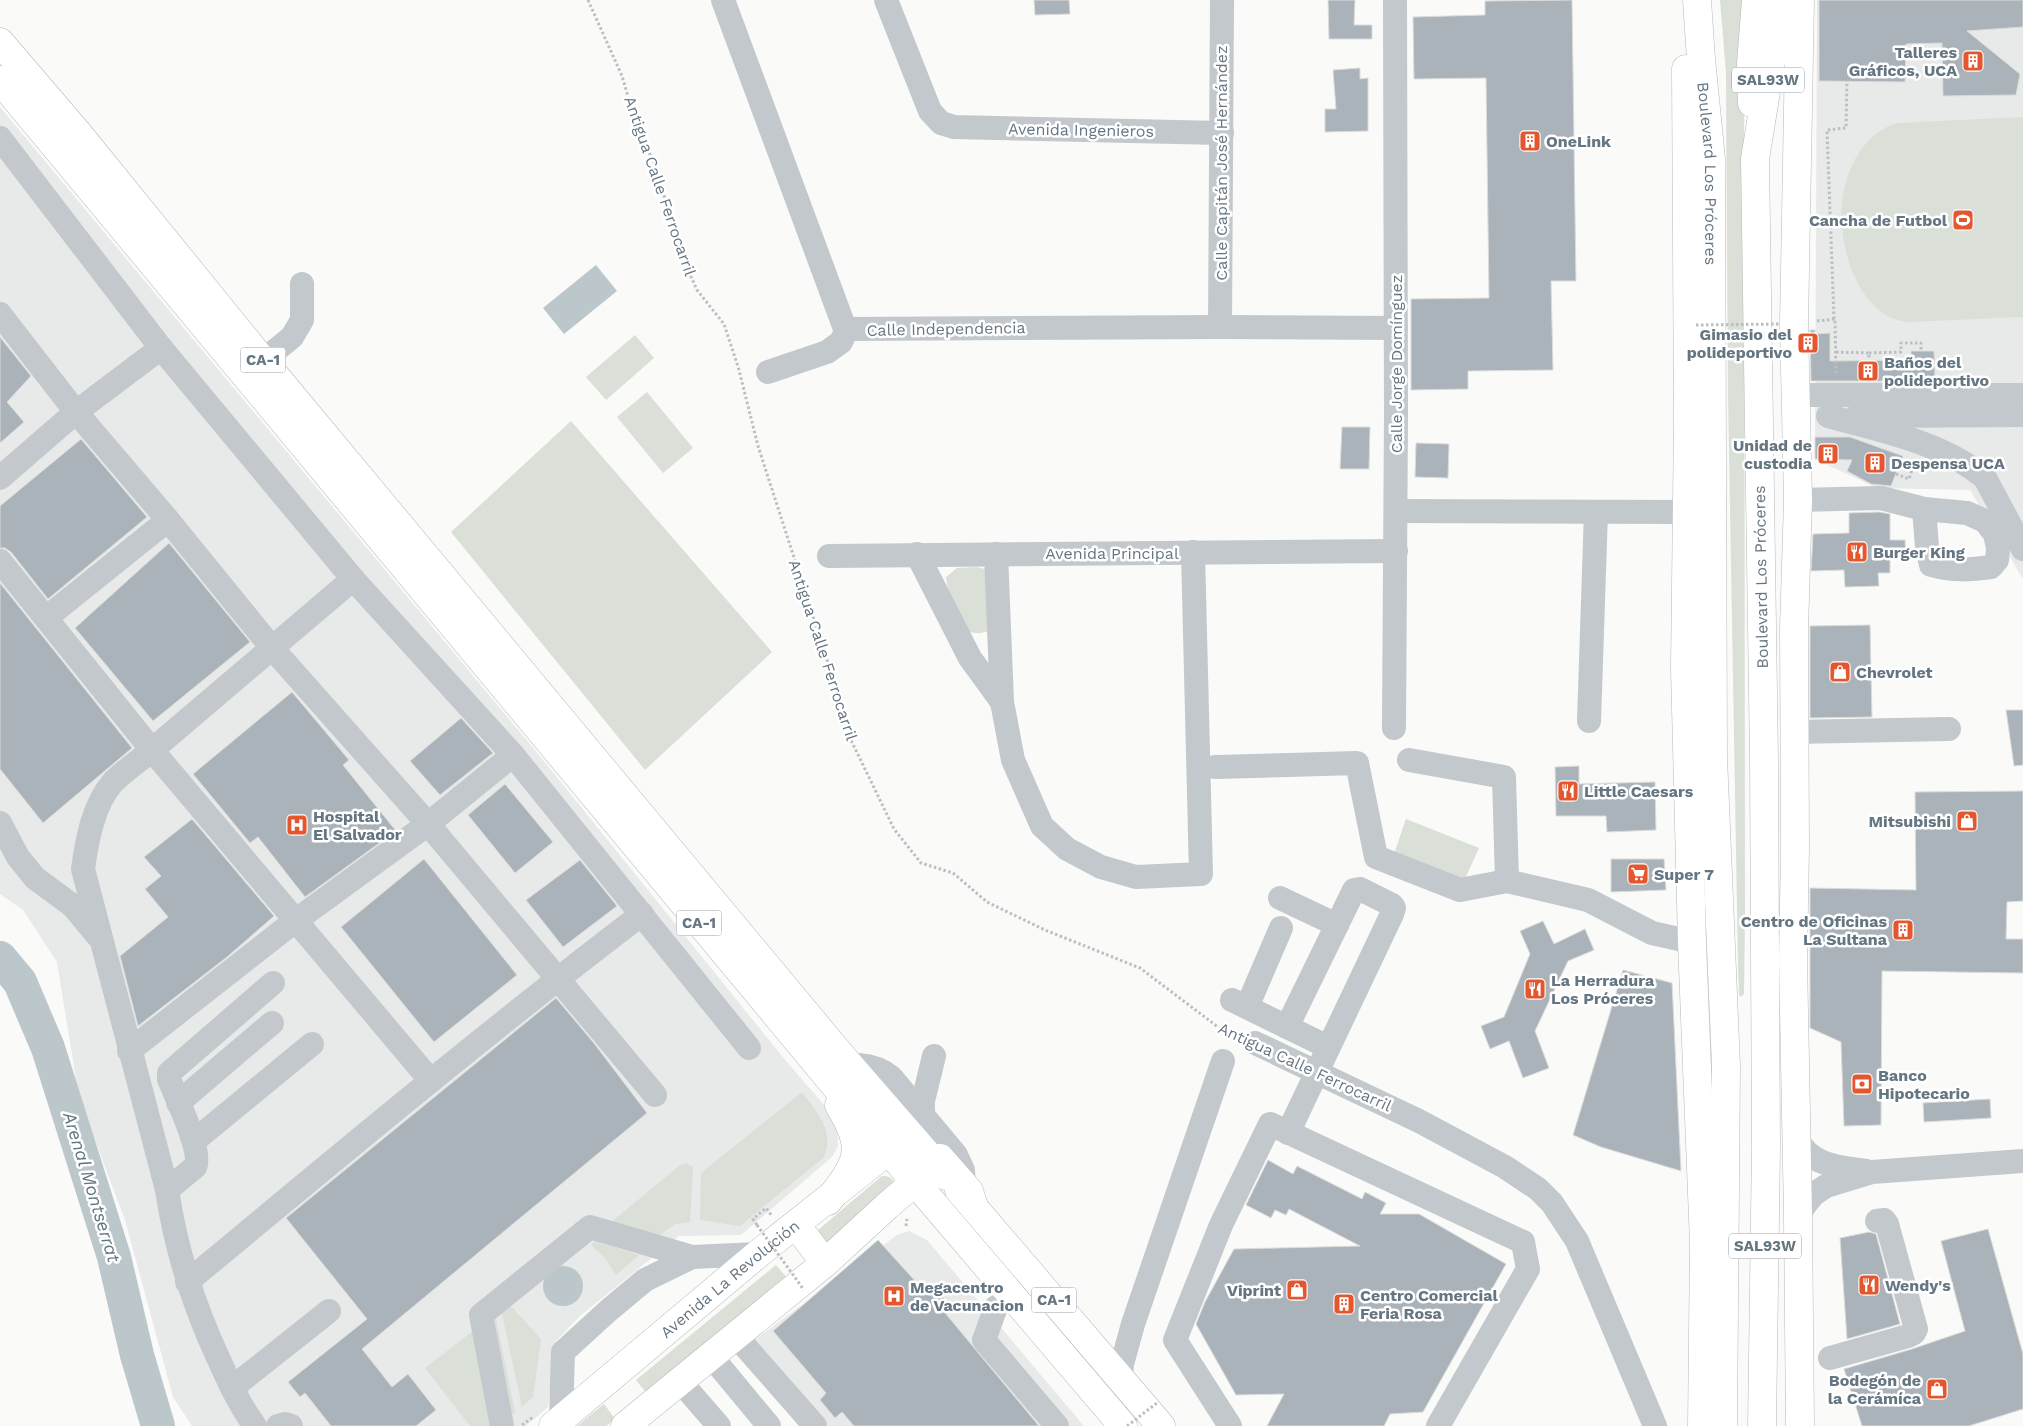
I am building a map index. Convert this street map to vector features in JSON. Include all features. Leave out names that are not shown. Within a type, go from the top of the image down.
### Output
[{"type":"main road","points":[[1687,0],[1687,512],[1685,668],[1692,942],[1695,978],[1704,1242],[1702,1426]]},
{"type":"main road","name":"Boulevard Los Próceres","points":[[1697,0],[1711,159],[1713,757],[1726,1066],[1723,1426]]},
{"type":"main road","points":[[1711,159],[1716,110],[1718,52],[1714,0]]},
{"type":"main road","points":[[1755,160],[1751,64],[1756,0]]},
{"type":"main road","name":"Boulevard Los Próceres","points":[[1762,1426],[1766,1148],[1764,760],[1755,160],[1781,0]]},
{"type":"main road","points":[[1800,0],[1794,305],[1798,500],[1793,732],[1795,846],[1793,960],[1800,1426]]},
{"type":"main road","name":"CA-1","points":[[0,42],[67,140],[254,368],[680,879],[849,1059],[907,1133],[955,1183],[1121,1378],[1159,1414]]},
{"type":"main road","name":"CA-1","points":[[0,80],[67,140]]},
{"type":"main road","points":[[1695,978],[1698,864],[1713,757]]},
{"type":"main road","points":[[1764,760],[1781,850],[1793,960]]},
{"type":"main road","name":"CA-1","points":[[680,879],[807,1052],[907,1133],[916,1182],[1123,1426]]},
{"type":"main road","points":[[807,1052],[855,1135],[856,1153],[849,1171],[828,1201]]},
{"type":"main road","points":[[849,1059],[955,1183]]},
{"type":"main road","name":"Avenida La Revolución","points":[[557,1422],[758,1254],[828,1201],[907,1133]]},
{"type":"main road","points":[[625,1426],[679,1380],[825,1263],[916,1182],[955,1183]]},
{"type":"main road","points":[[870,1222],[891,1212],[908,1209],[926,1214],[953,1227]]},
{"type":"main road","points":[[796,1225],[825,1263]]},
{"type":"street","name":"Calle Independencia","points":[[723,0],[844,326],[847,329],[1396,328]]},
{"type":"street","name":"Avenida Ingenieros","points":[[886,0],[930,111],[941,123],[954,127],[1222,133]]},
{"type":"street","name":"Calle Capitán José Hernández","points":[[1220,327],[1222,0]]},
{"type":"street","name":"Calle Jorge Domínguez","points":[[1394,728],[1396,551],[1395,0]]},
{"type":"street","points":[[0,138],[161,348],[353,579],[513,755],[749,1048]]},
{"type":"street","points":[[254,368],[292,337],[302,320],[302,284]]},
{"type":"street","points":[[0,314],[76,412],[168,520],[272,648],[428,824],[655,1095]]},
{"type":"street","points":[[768,372],[827,352],[841,342],[847,329]]},
{"type":"street","points":[[0,478],[76,412],[161,348]]},
{"type":"street","points":[[1797,407],[1837,395],[2023,395]]},
{"type":"street","points":[[1797,407],[1904,436],[1977,471],[1985,478],[2023,548]]},
{"type":"street","points":[[1926,445],[1930,415]]},
{"type":"street","points":[[1828,416],[2023,415]]},
{"type":"street","points":[[1798,500],[1881,498],[1924,509]]},
{"type":"street","points":[[1396,511],[1687,512]]},
{"type":"street","points":[[1589,721],[1596,512]]},
{"type":"street","points":[[46,618],[168,520]]},
{"type":"street","name":"Avenida Principal","points":[[829,556],[1396,551]]},
{"type":"street","points":[[996,554],[1002,702],[1013,760],[1042,826],[1067,849],[1101,867],[1136,876],[1201,874],[1193,552]]},
{"type":"street","points":[[917,554],[970,658],[1002,702]]},
{"type":"street","points":[[0,561],[152,750],[431,1080]]},
{"type":"street","points":[[255,1426],[232,1388],[201,1321],[187,1282],[171,1218],[167,1190],[129,1051],[83,869],[92,825],[97,811],[112,784],[353,579]]},
{"type":"street","points":[[1793,732],[1950,729]]},
{"type":"street","points":[[129,1051],[295,921],[428,824],[513,755]]},
{"type":"street","points":[[1409,760],[1504,777],[1507,881]]},
{"type":"street","points":[[1215,767],[1357,763],[1376,857],[1460,890],[1507,881],[1588,900],[1652,933],[1692,942]]},
{"type":"street","points":[[0,823],[18,857],[35,878],[73,906],[100,938]]},
{"type":"street","points":[[1287,1027],[1356,889],[1360,888],[1394,908],[1288,1133]]},
{"type":"street","points":[[1280,898],[1337,925]]},
{"type":"street","points":[[187,1282],[431,1080],[558,978],[642,914]]},
{"type":"street","points":[[1281,928],[1239,1003],[1328,1047]]},
{"type":"street","points":[[167,1190],[196,1168],[197,1159],[194,1142],[169,1079],[169,1073],[273,983]]},
{"type":"street","points":[[178,1103],[272,1024]]},
{"type":"street","name":"Antigua Calle Ferrocarril","points":[[1255,1043],[1419,1121],[1505,1167],[1538,1189],[1552,1203],[1578,1241],[1655,1426]]},
{"type":"street","points":[[194,1142],[312,1044]]},
{"type":"street","points":[[907,1133],[923,1101],[934,1056]]},
{"type":"street","points":[[1121,1378],[1122,1364],[1133,1324],[1223,1061]]},
{"type":"street","points":[[1230,1426],[1175,1340],[1221,1225],[1270,1124],[1523,1242],[1528,1268],[1438,1426]]},
{"type":"street","points":[[1796,1138],[1803,1150],[1822,1163],[1872,1172]]},
{"type":"street","points":[[1798,1216],[1804,1205],[1814,1194],[1826,1186],[1872,1172],[2023,1161]]},
{"type":"street","points":[[1830,1358],[1908,1336],[1914,1333],[1916,1329],[1887,1224],[1884,1220],[1876,1221]]},
{"type":"street","points":[[502,1426],[481,1315],[590,1227],[692,1257],[758,1254]]},
{"type":"street","points":[[557,1422],[563,1352],[645,1280],[692,1257]]},
{"type":"street","points":[[996,1307],[984,1340],[1057,1426]]},
{"type":"street","points":[[232,1388],[329,1311]]},
{"type":"street","points":[[736,1336],[815,1426]]},
{"type":"street","points":[[711,1356],[769,1426]]},
{"type":"street","points":[[679,1380],[718,1424],[746,1397]]},
{"type":"street","points":[[278,1426],[285,1424],[291,1426]]},
{"type":"path","name":"Antigua Calle Ferrocarril","points":[[588,0],[622,76],[637,127],[655,165],[681,254],[697,290],[724,324],[739,370],[758,446],[830,669],[848,732],[894,829],[921,863],[953,873],[987,902],[1044,930],[1140,968],[1218,1027],[1255,1043]]},
{"type":"path","points":[[1837,395],[1827,130],[1846,128],[1846,81]]},
{"type":"path","points":[[1817,330],[1817,320],[1834,319]]},
{"type":"path","points":[[1696,325],[1779,324]]},
{"type":"path","points":[[1836,352],[1901,352],[1901,343],[1921,343],[1921,351]]},
{"type":"path","points":[[1869,352],[1869,361]]},
{"type":"path","points":[[1896,474],[1909,479],[1926,445]]},
{"type":"path","points":[[766,1208],[753,1219],[804,1290]]},
{"type":"path","points":[[1127,1426],[1159,1414]]},
{"type":"shaded area","points":[[1720,0],[1749,0],[1744,65],[1745,913],[1744,994],[1741,997],[1739,995],[1738,963],[1728,394],[1726,73]]},
{"type":"shaded area","points":[[1817,0],[2023,0],[2023,579],[1970,490],[1877,488],[1815,459]]},
{"type":"shaded area","name":"Hospital El Salvador","points":[[0,107],[539,755],[786,1061],[831,1113],[837,1126],[838,1146],[832,1157],[741,1235],[679,1236],[580,1316],[556,1341],[548,1407],[526,1426],[192,1426],[173,1397],[125,1220],[79,1098],[57,962],[23,910],[0,894]]},
{"type":"shaded area","name":"Cancha de Futbol","points":[[2023,117],[2023,317],[1908,322],[1891,317],[1876,307],[1864,293],[1854,276],[1843,237],[1841,219],[1847,177],[1859,153],[1876,134],[1887,127],[1899,123]]},
{"type":"shaded area","points":[[596,265],[617,291],[564,334],[543,308]]},
{"type":"shaded area","points":[[635,335],[654,358],[606,400],[586,377]]},
{"type":"shaded area","points":[[647,392],[693,448],[663,473],[617,417]]},
{"type":"shaded area","points":[[571,421],[772,652],[645,770],[451,532]]},
{"type":"shaded area","points":[[976,567],[985,569],[991,630],[979,633],[969,632],[956,618],[946,577],[957,568]]},
{"type":"shaded area","points":[[1406,819],[1479,848],[1463,883],[1394,854]]},
{"type":"shaded area","points":[[802,1092],[823,1122],[826,1130],[827,1147],[824,1157],[740,1226],[700,1220],[701,1173]]},
{"type":"shaded area","points":[[686,1163],[693,1167],[690,1222],[675,1224],[649,1243],[603,1229],[680,1165]]},
{"type":"shaded area","points":[[882,1176],[891,1178],[895,1185],[827,1244],[817,1237],[818,1230]]},
{"type":"shaded area","name":"Megacentro de Vacunacion","points":[[909,1231],[927,1240],[1084,1426],[799,1426],[738,1352],[897,1235]]},
{"type":"shaded area","points":[[595,1241],[639,1255],[616,1275],[605,1258],[591,1245]]},
{"type":"shaded area","points":[[776,1265],[788,1279],[647,1394],[636,1380]]},
{"type":"shaded area","points":[[563,1266],[577,1272],[583,1286],[577,1300],[563,1306],[549,1300],[543,1286],[549,1272]]},
{"type":"shaded area","points":[[509,1304],[541,1339],[533,1397],[522,1407],[501,1309]]},
{"type":"shaded area","points":[[495,1314],[515,1412],[497,1426],[470,1426],[425,1368]]},
{"type":"shaded area","points":[[604,1404],[615,1419],[606,1426],[577,1426]]},
{"type":"building","points":[[1034,0],[1069,0],[1070,14],[1035,15]]},
{"type":"building","points":[[1328,0],[1355,0],[1354,25],[1372,25],[1372,39],[1329,39]]},
{"type":"building","name":"OneLink","points":[[1572,0],[1576,281],[1551,281],[1553,370],[1468,371],[1468,389],[1411,390],[1411,299],[1489,298],[1486,78],[1414,79],[1413,17],[1485,15],[1485,1]]},
{"type":"building","points":[[1819,0],[2023,0],[2023,27],[1967,31],[2020,74],[2016,95],[1943,96],[1942,43],[1906,44],[1905,82],[1819,81]]},
{"type":"building","points":[[1360,68],[1360,79],[1368,78],[1368,131],[1325,132],[1325,109],[1336,109],[1333,70]]},
{"type":"building","points":[[1810,330],[1815,330],[1815,334],[1830,333],[1830,361],[1911,360],[1911,351],[1934,351],[1935,378],[1890,378],[1890,381],[1811,381]]},
{"type":"building","points":[[0,337],[31,376],[7,402],[24,422],[0,443]]},
{"type":"building","points":[[1342,427],[1370,427],[1369,469],[1340,469]]},
{"type":"building","name":"Despensa UCA","points":[[1815,437],[1850,437],[1903,456],[1891,486],[1871,484],[1847,471],[1852,460],[1815,459]]},
{"type":"building","points":[[81,439],[147,517],[48,599],[11,552],[5,548],[0,548],[0,506]]},
{"type":"building","points":[[1416,443],[1449,444],[1448,478],[1415,477]]},
{"type":"building","points":[[1879,512],[1890,514],[1890,540],[1905,540],[1906,559],[1890,559],[1890,573],[1878,573],[1879,586],[1845,587],[1844,570],[1811,571],[1813,534],[1849,533],[1849,513]]},
{"type":"building","points":[[169,543],[250,642],[153,721],[75,628]]},
{"type":"building","points":[[0,583],[132,748],[43,823],[0,769]]},
{"type":"building","name":"Chevrolet","points":[[1870,625],[1872,717],[1810,718],[1810,626]]},
{"type":"building","points":[[292,692],[349,760],[343,765],[396,831],[305,897],[258,837],[250,843],[193,774]]},
{"type":"building","points":[[2006,710],[2023,710],[2023,765],[2014,766]]},
{"type":"building","points":[[461,718],[493,753],[440,795],[410,761]]},
{"type":"building","points":[[1579,766],[1579,784],[1655,782],[1656,830],[1607,832],[1606,816],[1556,816],[1555,767]]},
{"type":"building","points":[[505,784],[553,842],[515,873],[468,815]]},
{"type":"building","points":[[2023,791],[2023,901],[2007,902],[2006,939],[2023,939],[2023,973],[1882,971],[1881,1125],[1844,1126],[1841,1042],[1810,1028],[1810,888],[1916,890],[1915,792]]},
{"type":"building","points":[[192,819],[274,916],[227,957],[138,1026],[120,956],[168,917],[145,889],[161,876],[144,857]]},
{"type":"building","name":"Hospital El Salvador","points":[[424,859],[517,975],[434,1042],[341,927]]},
{"type":"building","name":"Super 7","points":[[1611,859],[1664,859],[1666,890],[1611,892]]},
{"type":"building","points":[[580,860],[617,906],[563,947],[526,900]]},
{"type":"building","name":"La Herradura Los Próceres","points":[[1543,921],[1554,944],[1585,929],[1594,950],[1568,961],[1535,1031],[1549,1068],[1523,1078],[1509,1041],[1490,1049],[1481,1026],[1504,1017],[1530,954],[1520,931]]},
{"type":"building","points":[[1623,970],[1672,983],[1681,1171],[1601,1147],[1573,1135]]},
{"type":"building","points":[[556,998],[593,1042],[647,1113],[362,1349],[392,1387],[408,1374],[436,1410],[416,1426],[331,1426],[305,1393],[300,1397],[288,1382],[367,1319],[286,1218]]},
{"type":"building","points":[[1990,1099],[1991,1118],[1924,1122],[1923,1103]]},
{"type":"building","name":"Centro Comercial Feria Rosa","points":[[1268,1160],[1293,1174],[1297,1166],[1362,1199],[1365,1192],[1386,1203],[1380,1214],[1419,1214],[1506,1264],[1423,1412],[1390,1414],[1384,1426],[1267,1426],[1284,1394],[1236,1395],[1196,1324],[1205,1302],[1234,1249],[1360,1246],[1289,1209],[1286,1215],[1275,1210],[1271,1218],[1246,1205]]},
{"type":"building","name":"Bodegón de la Cerámíca","points":[[1988,1229],[2023,1354],[2023,1409],[1969,1426],[1862,1426],[1844,1369],[1965,1331],[1941,1241]]},
{"type":"building","name":"Wendy's","points":[[1869,1232],[1876,1234],[1900,1324],[1847,1339],[1840,1238]]},
{"type":"building","name":"Megacentro de Vacunacion","points":[[878,1240],[927,1294],[934,1286],[951,1307],[946,1314],[1039,1426],[854,1426],[842,1412],[835,1418],[820,1400],[826,1393],[773,1331]]},
{"type":"waterway","name":"Arenal Montserrat","points":[[0,958],[20,982],[48,1048],[114,1257],[137,1355],[158,1426]]},
{"type":"place","name":"Talleres Gráficos, UCA","points":[[1973,61]]},
{"type":"place","name":"OneLink","points":[[1530,141]]},
{"type":"place","name":"Cancha de Futbol","points":[[1963,220]]},
{"type":"place","name":"Gimasio del polideportivo","points":[[1808,343]]},
{"type":"place","name":"Baños del polideportivo","points":[[1868,371]]},
{"type":"place","name":"Unidad de custodia","points":[[1828,454]]},
{"type":"place","name":"Despensa UCA","points":[[1875,463]]},
{"type":"place","name":"Burger King","points":[[1857,552]]},
{"type":"place","name":"Chevrolet","points":[[1840,672]]},
{"type":"place","name":"Little Caesars","points":[[1568,791]]},
{"type":"place","name":"Mitsubishi","points":[[1967,821]]},
{"type":"place","name":"Hospital El Salvador","points":[[297,825]]},
{"type":"place","name":"Super 7","points":[[1638,874]]},
{"type":"place","name":"Centro de Oficinas La Sultana","points":[[1903,930]]},
{"type":"place","name":"La Herradura Los Próceres","points":[[1535,989]]},
{"type":"place","name":"Banco Hipotecario","points":[[1862,1084]]},
{"type":"place","name":"Wendy's","points":[[1869,1285]]},
{"type":"place","name":"Viprint","points":[[1297,1290]]},
{"type":"place","name":"Megacentro de Vacunacion","points":[[894,1296]]},
{"type":"place","name":"Centro Comercial Feria Rosa","points":[[1344,1304]]},
{"type":"place","name":"Bodegón de la Cerámíca","points":[[1937,1389]]}]
